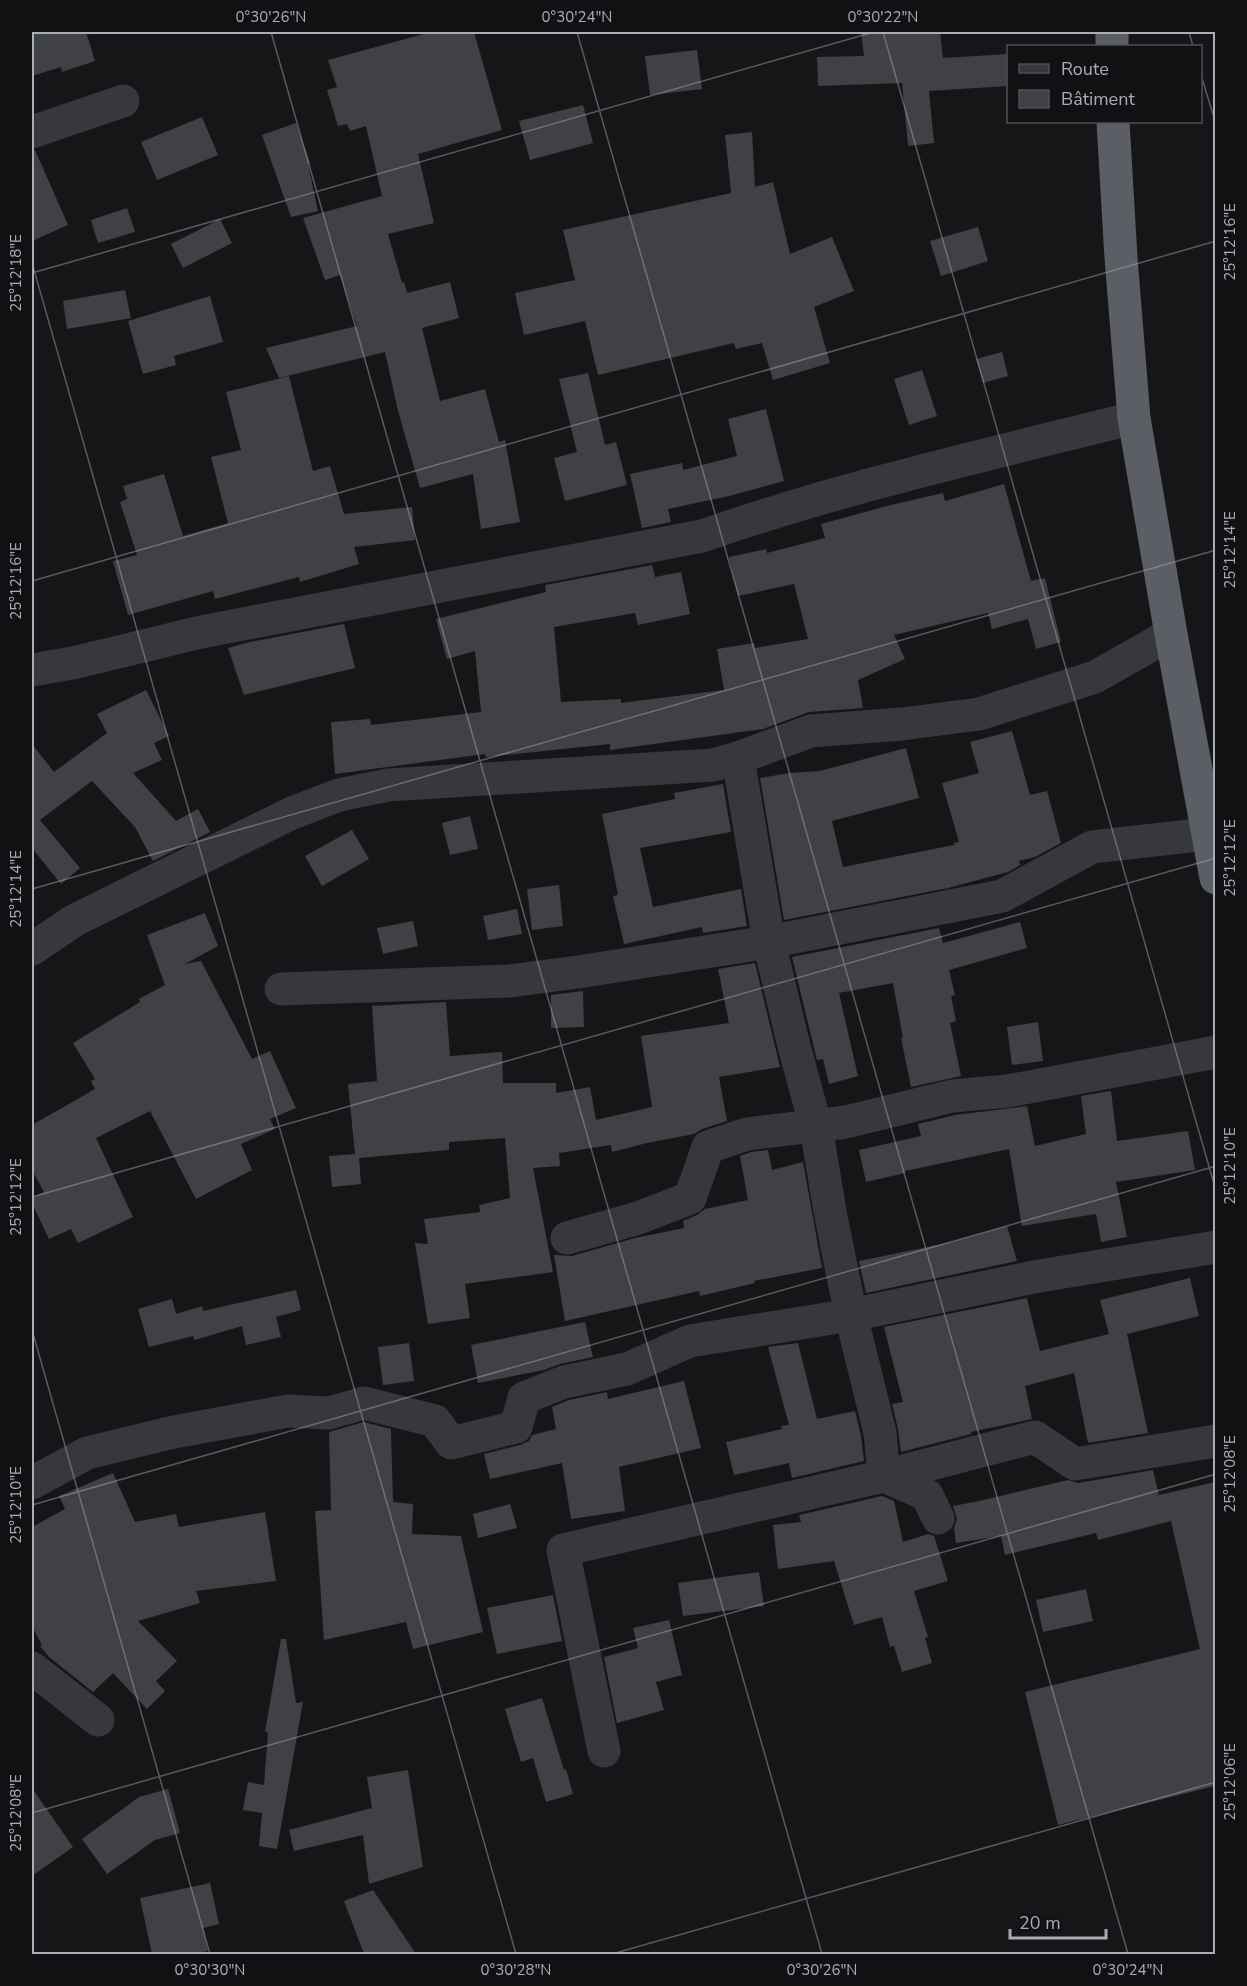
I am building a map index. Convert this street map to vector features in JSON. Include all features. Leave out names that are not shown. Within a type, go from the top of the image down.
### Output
[{"type":"highway","points":[[1113,123],[1134,418],[1215,878]]},
{"type":"street","points":[[32,132],[123,101]]},
{"type":"street","points":[[32,670],[73,663],[201,632],[702,536],[769,513],[1134,418]]},
{"type":"street","points":[[32,949],[75,920],[292,813],[339,795],[388,784],[713,765],[738,759],[811,731],[902,724],[979,714],[1095,677],[1171,634]]},
{"type":"street","points":[[738,759],[769,942],[816,1127],[851,1315],[880,1433],[884,1476]]},
{"type":"street","points":[[281,989],[510,981],[769,942],[1002,896],[1092,847],[1207,834]]},
{"type":"street","points":[[567,1238],[638,1218],[690,1198],[708,1147],[747,1134],[846,1122],[952,1096],[1008,1091],[1215,1052]]},
{"type":"street","points":[[32,1483],[87,1453],[174,1432],[288,1411],[329,1413],[364,1403],[435,1421],[451,1443],[516,1427],[524,1398],[564,1382],[627,1369],[690,1341],[851,1315],[1040,1276],[1215,1247]]},
{"type":"street","points":[[604,1751],[563,1550],[884,1476],[1035,1437],[1075,1464],[1215,1441]]},
{"type":"street","points":[[884,1476],[927,1495],[938,1518]]},
{"type":"street","points":[[32,1668],[98,1720]]},
{"type":"building","points":[[32,32],[86,32],[95,61],[62,72],[61,67],[32,76]]},
{"type":"building","points":[[431,32],[474,32],[502,130],[418,154],[434,223],[388,234],[407,293],[450,282],[459,318],[422,328],[440,401],[485,389],[499,442],[505,440],[520,522],[481,529],[473,474],[420,488],[398,411],[385,352],[279,378],[266,348],[357,326],[340,275],[325,280],[303,218],[382,196],[366,126],[350,131],[347,124],[338,126],[327,90],[337,87],[328,60]]},
{"type":"building","points":[[861,32],[940,32],[943,58],[1007,54],[1007,86],[929,91],[934,143],[908,146],[902,83],[818,86],[817,57],[864,56]]},
{"type":"building","points":[[697,50],[702,89],[650,95],[645,56]]},
{"type":"building","points":[[583,105],[593,143],[530,160],[519,121]]},
{"type":"building","points":[[202,117],[218,155],[157,180],[141,142]]},
{"type":"building","points":[[296,123],[310,163],[308,164],[318,211],[291,217],[262,135]]},
{"type":"building","points":[[752,132],[755,187],[773,182],[790,254],[832,237],[854,291],[814,307],[830,363],[773,380],[762,343],[736,349],[734,343],[598,375],[585,321],[524,335],[515,293],[575,280],[563,230],[731,193],[725,135]]},
{"type":"building","points":[[32,150],[35,150],[68,225],[32,241]]},
{"type":"building","points":[[127,208],[135,232],[98,243],[91,220]]},
{"type":"building","points":[[220,219],[232,243],[183,268],[171,244]]},
{"type":"building","points":[[978,227],[988,261],[941,276],[930,241]]},
{"type":"building","points":[[125,290],[131,318],[67,329],[63,301]]},
{"type":"building","points":[[210,296],[223,342],[174,356],[176,365],[143,374],[128,321]]},
{"type":"building","points":[[1002,352],[1008,376],[983,383],[976,359]]},
{"type":"building","points":[[922,370],[937,416],[909,425],[894,379]]},
{"type":"building","points":[[588,373],[605,445],[616,442],[627,485],[565,501],[554,458],[577,452],[559,379]]},
{"type":"building","points":[[289,376],[313,471],[330,466],[344,514],[412,507],[415,540],[354,547],[359,564],[300,582],[299,577],[215,599],[213,591],[128,615],[113,561],[137,555],[120,502],[127,499],[123,486],[164,474],[183,536],[228,523],[211,457],[241,450],[226,392]]},
{"type":"building","points":[[766,409],[784,481],[668,509],[671,522],[642,528],[630,474],[682,463],[683,470],[737,456],[728,419]]},
{"type":"building","points":[[1004,484],[1031,581],[1045,578],[1061,642],[1036,649],[1028,619],[992,629],[988,613],[894,635],[905,659],[858,680],[863,708],[809,712],[763,729],[610,750],[610,744],[486,757],[485,754],[335,774],[331,722],[370,719],[371,725],[481,712],[475,651],[447,659],[436,619],[546,592],[545,585],[652,565],[655,577],[681,572],[690,614],[638,625],[635,613],[554,627],[561,702],[621,699],[621,703],[724,690],[717,649],[754,643],[755,648],[808,639],[794,584],[738,596],[729,557],[766,549],[767,553],[825,538],[821,524],[887,506],[943,493],[945,501]]},
{"type":"building","points":[[344,624],[355,668],[244,695],[228,648]]},
{"type":"building","points":[[146,690],[169,736],[154,743],[162,760],[133,773],[176,821],[198,809],[210,832],[153,861],[135,827],[92,781],[40,820],[80,868],[61,884],[32,848],[32,744],[54,772],[107,733],[97,714]]},
{"type":"building","points":[[1012,731],[1030,795],[1047,791],[1061,843],[1035,857],[1019,861],[1020,865],[1008,872],[948,888],[784,920],[760,778],[820,771],[906,748],[919,798],[832,821],[843,867],[954,845],[959,842],[942,783],[979,773],[970,742]]},
{"type":"building","points":[[723,784],[731,832],[640,848],[653,907],[741,889],[747,926],[703,933],[702,927],[624,944],[613,896],[618,895],[602,814],[675,799],[674,793]]},
{"type":"building","points":[[470,816],[478,849],[450,855],[442,823]]},
{"type":"building","points":[[352,830],[369,859],[322,886],[305,856]]},
{"type":"building","points":[[559,885],[563,926],[532,930],[527,889]]},
{"type":"building","points":[[517,909],[522,934],[488,940],[483,916]]},
{"type":"building","points":[[205,913],[218,946],[185,964],[201,961],[252,1059],[270,1051],[296,1108],[270,1119],[275,1129],[241,1144],[252,1170],[196,1199],[150,1111],[96,1138],[133,1217],[78,1243],[71,1229],[49,1239],[32,1203],[32,1198],[44,1192],[32,1170],[32,1125],[95,1089],[91,1081],[95,1079],[73,1043],[140,1002],[139,999],[165,985],[147,935]]},
{"type":"building","points":[[413,921],[418,946],[383,954],[377,928]]},
{"type":"building","points":[[1020,922],[1027,948],[949,970],[955,995],[951,996],[956,1021],[950,1023],[961,1076],[911,1087],[893,983],[839,993],[858,1076],[829,1084],[823,1059],[817,1060],[792,957],[939,928],[943,943]]},
{"type":"building","points":[[755,963],[780,1067],[719,1077],[727,1121],[694,1134],[612,1152],[611,1145],[559,1153],[560,1166],[533,1168],[553,1272],[465,1284],[470,1318],[428,1324],[415,1243],[428,1244],[424,1219],[480,1212],[479,1205],[510,1198],[505,1138],[449,1142],[449,1150],[359,1158],[361,1184],[332,1187],[329,1156],[355,1154],[348,1084],[377,1081],[372,1006],[446,1002],[450,1056],[502,1052],[503,1083],[556,1083],[556,1093],[590,1087],[596,1120],[652,1107],[641,1036],[729,1023],[718,969]]},
{"type":"building","points":[[583,991],[584,1027],[551,1028],[551,995]]},
{"type":"building","points":[[1038,1022],[1043,1061],[1012,1065],[1007,1027]]},
{"type":"building","points":[[1111,1091],[1117,1141],[1188,1131],[1195,1170],[1116,1182],[1127,1237],[1101,1242],[1096,1214],[1022,1226],[1009,1149],[905,1171],[905,1173],[866,1182],[859,1150],[921,1136],[918,1124],[955,1115],[1027,1106],[1035,1146],[1086,1134],[1081,1096]]},
{"type":"building","points":[[768,1150],[772,1170],[803,1162],[822,1268],[754,1281],[755,1283],[700,1296],[699,1291],[565,1321],[554,1255],[572,1256],[635,1238],[684,1228],[683,1221],[705,1209],[748,1200],[740,1156]]},
{"type":"building","points":[[1007,1226],[1017,1261],[866,1293],[859,1261],[952,1242]]},
{"type":"building","points":[[1190,1278],[1199,1316],[1127,1334],[1148,1433],[1088,1443],[1074,1373],[1025,1386],[1032,1419],[971,1432],[971,1434],[901,1452],[892,1404],[903,1402],[884,1327],[1027,1298],[1040,1351],[1109,1334],[1100,1300]]},
{"type":"building","points":[[296,1290],[301,1310],[276,1317],[281,1337],[246,1345],[242,1326],[195,1340],[193,1336],[149,1347],[138,1309],[172,1299],[176,1314],[202,1306],[203,1311]]},
{"type":"building","points":[[585,1322],[593,1357],[544,1370],[478,1383],[471,1345]]},
{"type":"building","points":[[409,1343],[414,1381],[383,1385],[378,1347]]},
{"type":"building","points":[[798,1343],[817,1419],[855,1411],[864,1461],[792,1478],[789,1463],[734,1475],[726,1442],[782,1429],[781,1426],[789,1425],[768,1347]]},
{"type":"building","points":[[684,1381],[701,1448],[619,1467],[625,1511],[571,1519],[562,1463],[490,1479],[484,1454],[520,1445],[529,1441],[532,1435],[556,1429],[552,1407],[569,1400],[607,1392],[608,1399]]},
{"type":"building","points":[[364,1422],[391,1429],[393,1502],[413,1504],[412,1534],[461,1536],[483,1632],[413,1649],[406,1622],[324,1640],[315,1511],[331,1510],[329,1432]]},
{"type":"building","points":[[1153,1470],[1159,1495],[1215,1482],[1215,1786],[1058,1825],[1025,1692],[1200,1649],[1171,1521],[1098,1540],[1096,1533],[1005,1555],[1001,1536],[956,1543],[954,1528],[957,1519],[953,1506],[1068,1480],[1078,1483]]},
{"type":"building","points":[[113,1473],[135,1522],[176,1514],[179,1527],[265,1512],[276,1581],[196,1591],[200,1603],[138,1621],[177,1661],[156,1681],[165,1691],[147,1709],[113,1673],[93,1692],[49,1657],[40,1646],[42,1645],[32,1626],[32,1527],[65,1509],[59,1496]]},
{"type":"building","points":[[882,1496],[894,1501],[903,1542],[928,1534],[934,1536],[948,1581],[914,1591],[928,1637],[925,1638],[932,1663],[902,1672],[894,1646],[890,1647],[882,1617],[854,1625],[834,1561],[778,1569],[773,1525],[801,1522],[799,1515]]},
{"type":"building","points":[[510,1504],[517,1528],[478,1538],[473,1514]]},
{"type":"building","points":[[759,1572],[764,1606],[683,1616],[678,1583]]},
{"type":"building","points":[[1086,1589],[1093,1621],[1043,1632],[1036,1600]]},
{"type":"building","points":[[553,1595],[562,1641],[497,1654],[487,1608]]},
{"type":"building","points":[[669,1620],[682,1675],[656,1682],[664,1710],[617,1723],[604,1657],[638,1648],[633,1628]]},
{"type":"building","points":[[281,1639],[286,1639],[296,1703],[303,1702],[277,1849],[259,1846],[262,1813],[243,1810],[248,1782],[264,1785],[268,1732],[265,1732]]},
{"type":"building","points":[[542,1698],[573,1794],[546,1802],[533,1758],[521,1762],[505,1709]]},
{"type":"building","points":[[408,1770],[423,1867],[369,1884],[363,1835],[294,1851],[289,1830],[372,1808],[367,1777]]},
{"type":"building","points":[[32,1788],[73,1847],[32,1876]]},
{"type":"building","points":[[168,1789],[180,1833],[155,1840],[107,1874],[82,1839],[139,1797]]},
{"type":"building","points":[[210,1883],[219,1924],[203,1928],[208,1951],[193,1954],[152,1954],[140,1898]]},
{"type":"building","points":[[373,1890],[416,1954],[364,1954],[344,1901]]}]
